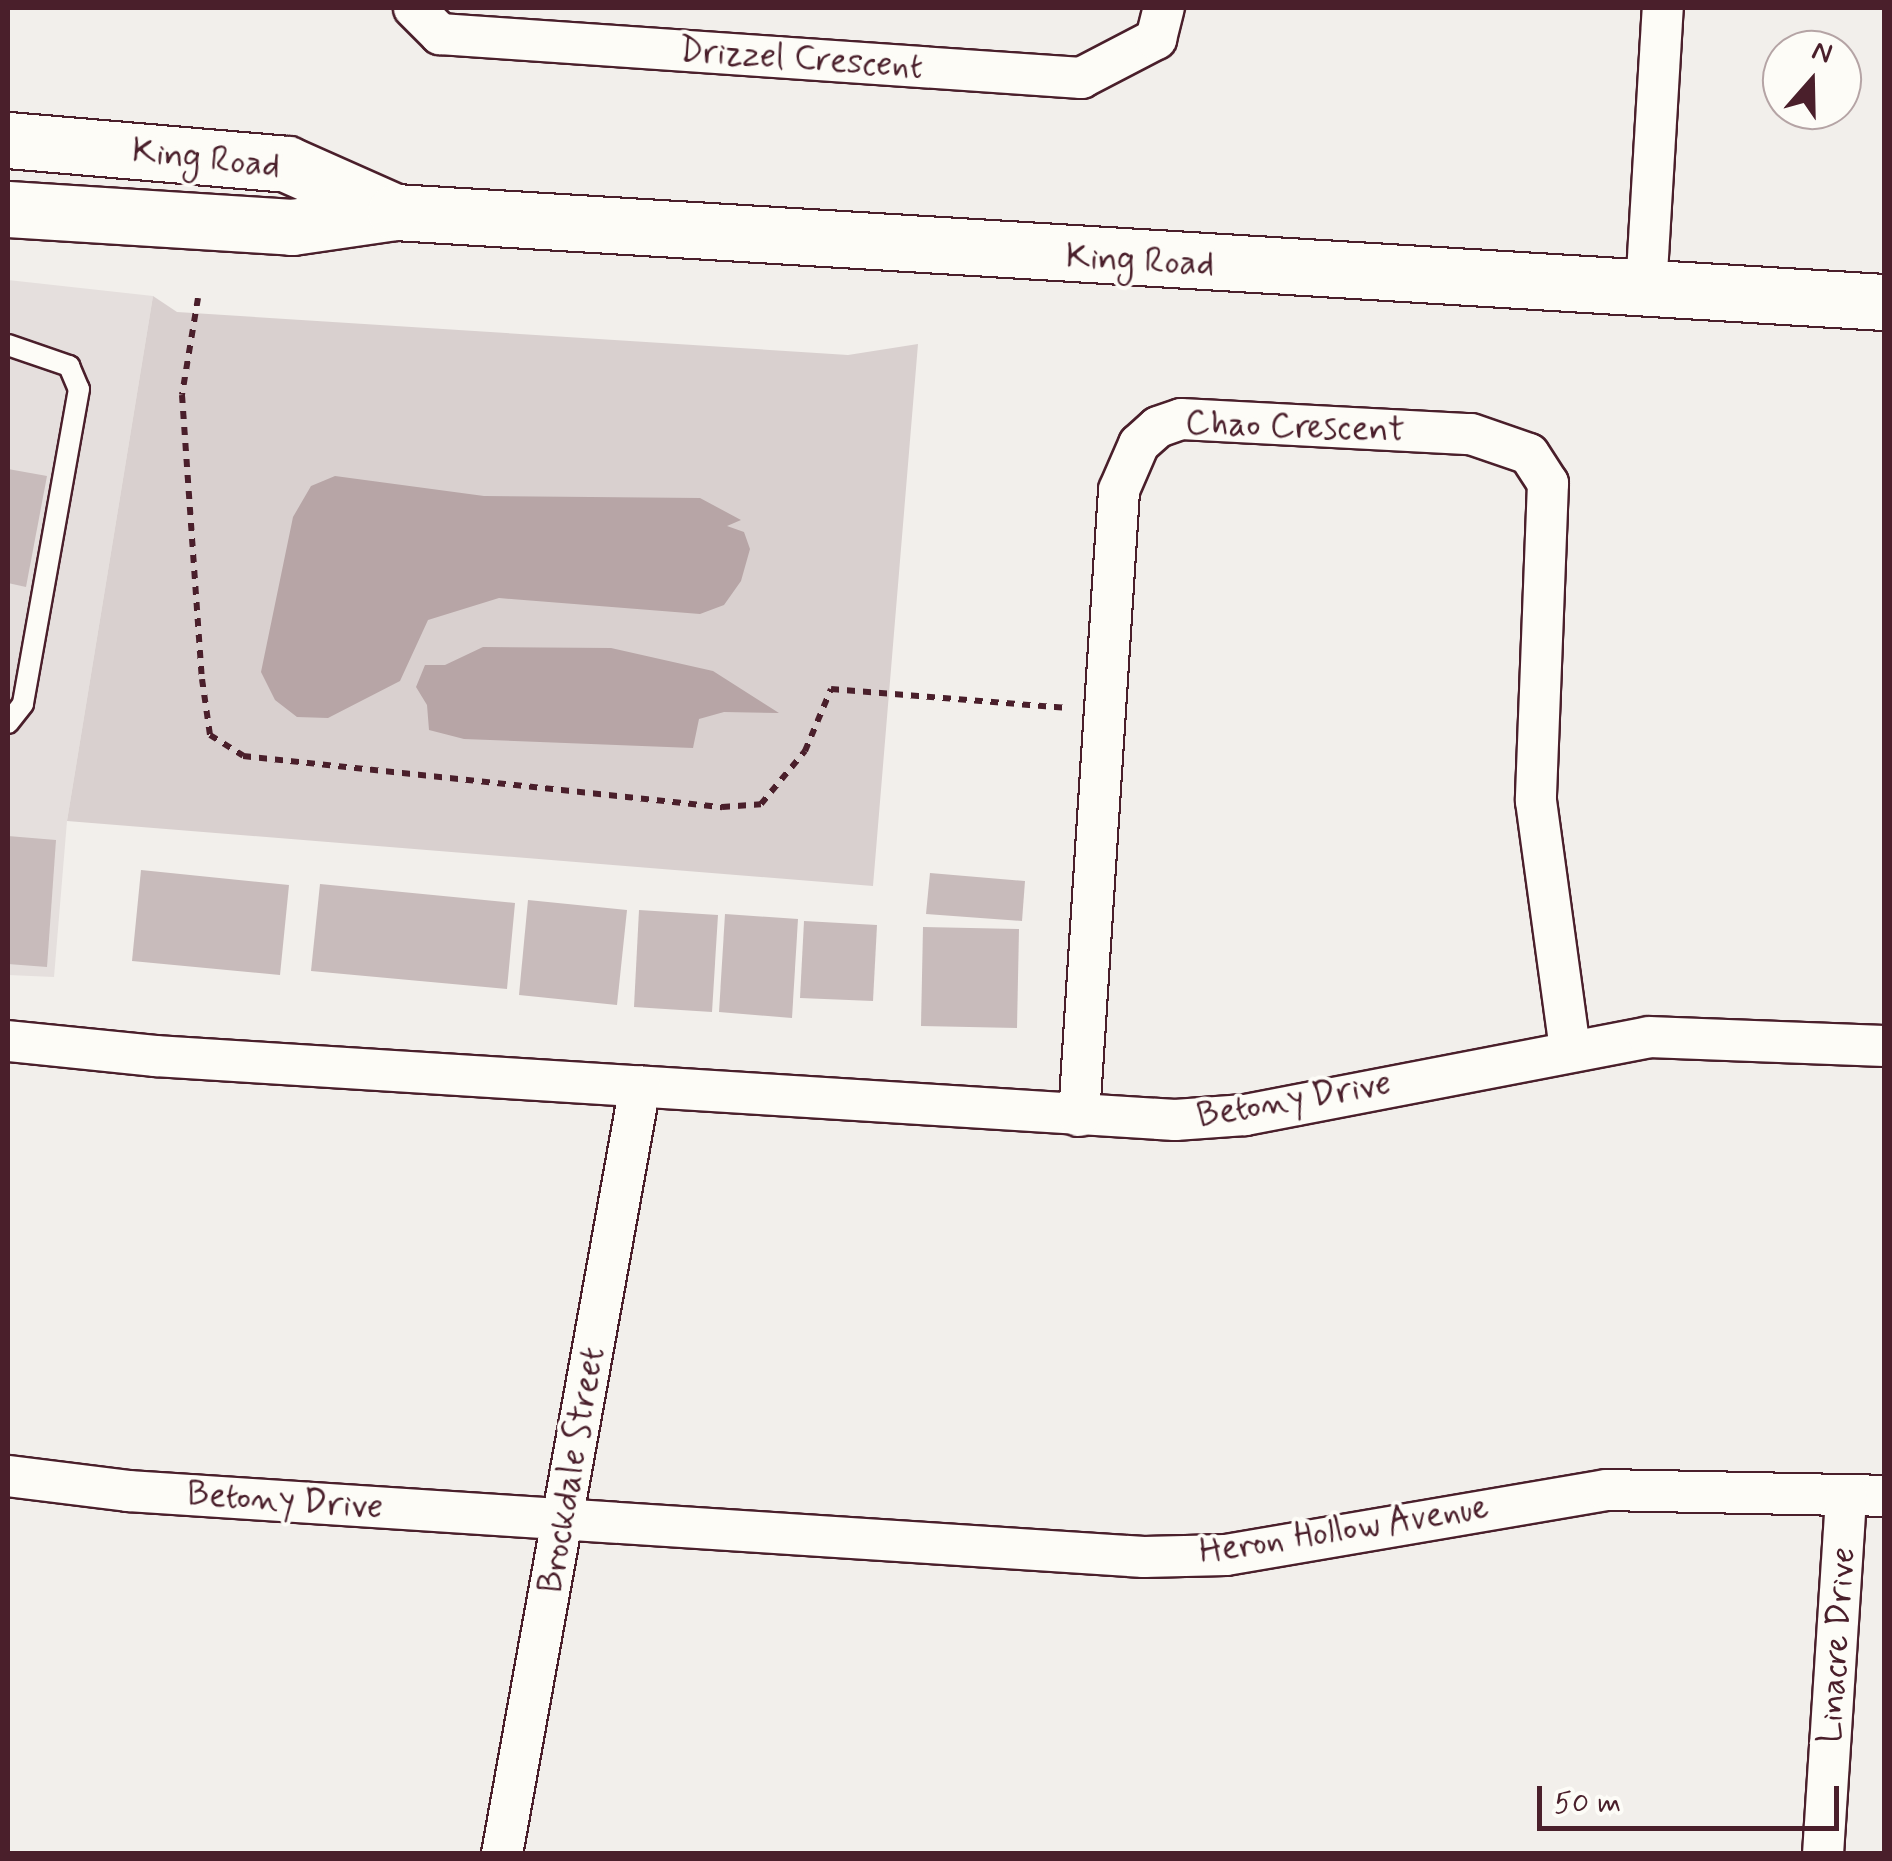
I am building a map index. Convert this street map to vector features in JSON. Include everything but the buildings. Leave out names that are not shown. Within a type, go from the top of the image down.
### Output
[{"type":"main road","name":"King Road","points":[[8,140],[287,164],[395,212]]},
{"type":"main road","name":"King Road","points":[[8,209],[292,227],[395,212],[1884,302]]},
{"type":"street","name":"Drizzel Crescent","points":[[414,8],[440,34],[1081,78],[1156,39],[1164,8]]},
{"type":"street","points":[[1646,290],[1663,8]]},
{"type":"street","name":"Chao Crescent","points":[[1079,1116],[1119,490],[1139,444],[1158,427],[1182,418],[1471,434],[1529,454],[1548,483],[1536,801],[1570,1048]]},
{"type":"street","name":"Betony Drive","points":[[8,1041],[1079,1116],[1244,1114],[1570,1048],[1649,1036],[1884,1046]]},
{"type":"street","name":"Brockdale Street","points":[[502,1854],[640,1086]]},
{"type":"street","name":"Betony Drive","points":[[8,1476],[564,1519]]},
{"type":"street","name":"Heron Hollow Avenue","points":[[564,1519],[1186,1558],[1606,1490],[1866,1496]]},
{"type":"street","name":"Linacre Drive","points":[[1824,1854],[1866,1496]]},
{"type":"lane","points":[[8,345],[70,366],[78,389],[23,704],[8,723]]},
{"type":"path","points":[[198,298],[182,395],[202,678],[210,735],[243,756],[722,807],[762,804],[806,751],[830,689],[1074,708]]},
{"type":"shaded area","points":[[8,280],[153,296],[67,821],[54,977],[8,975]]},
{"type":"shaded area","points":[[153,296],[177,312],[848,355],[918,344],[873,886],[67,821]]},
{"type":"shaded area","points":[[335,476],[484,496],[700,498],[741,520],[727,526],[744,532],[750,549],[741,581],[724,605],[700,614],[499,598],[428,620],[400,681],[328,718],[297,717],[275,700],[261,672],[293,517],[311,486]]},
{"type":"shaded area","points":[[483,647],[611,648],[713,671],[779,713],[724,712],[699,719],[693,748],[464,739],[429,730],[427,705],[416,687],[425,665],[445,665]]}]
